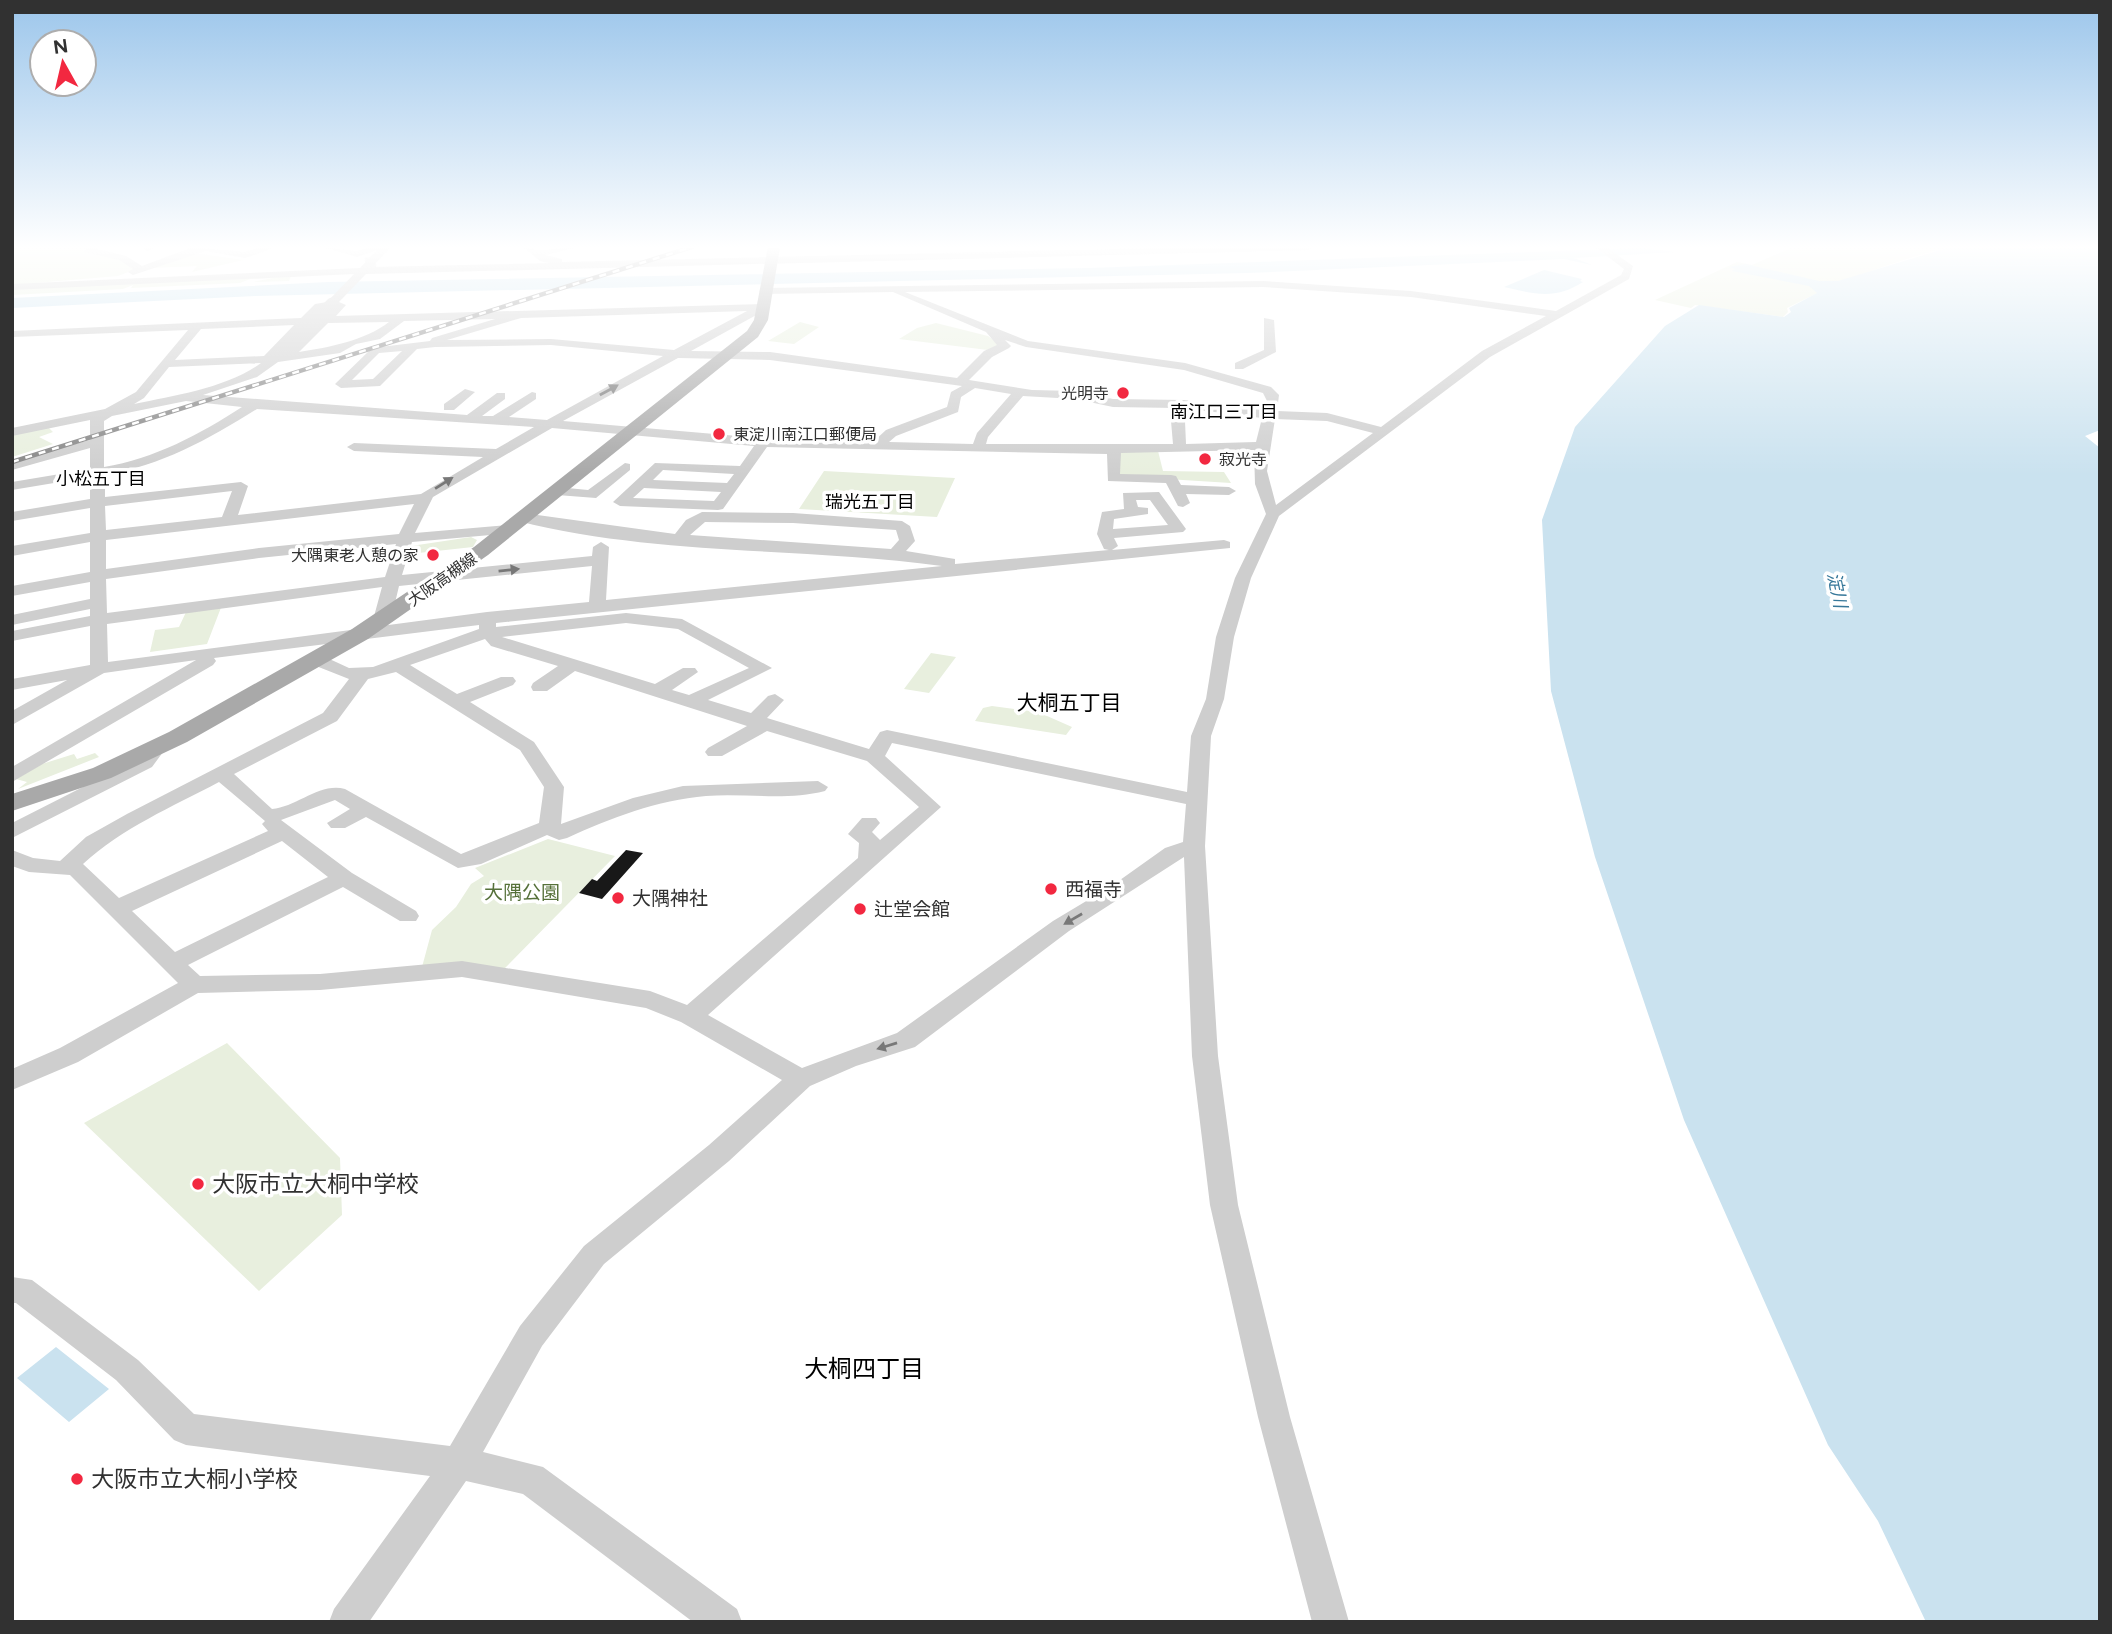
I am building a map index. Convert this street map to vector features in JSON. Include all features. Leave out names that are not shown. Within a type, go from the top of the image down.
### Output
[{"type":"main road","name":"大阪高槻線","points":[[12,803],[102,773],[214,720],[382,620],[516,524],[728,355],[753,334],[759,323]]},
{"type":"street","points":[[99,669],[97,419],[104,412],[140,395],[163,364],[204,323]]},
{"type":"street","points":[[12,334],[246,323]]},
{"type":"street","points":[[277,358],[301,323]]},
{"type":"street","points":[[277,358],[312,323]]},
{"type":"street","points":[[12,432],[186,397],[253,374],[321,323]]},
{"type":"street","points":[[365,340],[376,337],[394,323]]},
{"type":"street","points":[[411,349],[376,383],[341,384],[376,350],[411,349],[493,323]]},
{"type":"street","points":[[382,620],[407,538],[424,498],[436,488],[496,453],[674,354],[721,323]]},
{"type":"street","points":[[971,323],[1026,344],[1225,376],[1267,390],[1273,395],[1257,462],[1263,496],[1273,514]]},
{"type":"street","points":[[1239,366],[1270,352],[1268,323]]},
{"type":"street","points":[[1332,1622],[1274,1417],[1224,1205],[1205,1056],[1194,846],[1201,736],[1215,699],[1225,637],[1244,578],[1273,514],[1486,354],[1539,323]]},
{"type":"street","points":[[877,445],[891,433],[953,409],[965,385],[988,354],[1005,345],[987,330]]},
{"type":"street","points":[[163,364],[277,358],[340,349],[353,341],[365,340],[551,342],[674,354],[805,359],[1019,393],[1084,396],[1114,403],[1184,404],[1270,415],[1326,418],[1382,431]]},
{"type":"street","points":[[930,388],[965,385]]},
{"type":"street","points":[[978,448],[982,436],[1019,393]]},
{"type":"street","points":[[496,420],[532,396]]},
{"type":"street","points":[[186,397],[285,408],[401,416],[473,400]]},
{"type":"street","points":[[471,418],[473,400]]},
{"type":"street","points":[[471,418],[473,400]]},
{"type":"street","points":[[1180,448],[1178,421],[1184,404]]},
{"type":"street","points":[[12,486],[46,474],[140,465],[218,428],[255,405]]},
{"type":"street","points":[[262,422],[285,408]]},
{"type":"street","points":[[401,416],[354,447],[496,453]]},
{"type":"street","points":[[471,418],[763,443],[1114,450],[1261,446]]},
{"type":"street","points":[[12,466],[69,448],[98,443]]},
{"type":"street","points":[[744,470],[660,466],[620,502],[719,506],[763,443]]},
{"type":"street","points":[[1114,450],[1113,478],[1171,479],[1180,496],[1223,493]]},
{"type":"street","points":[[557,491],[584,496],[605,489],[623,472]]},
{"type":"street","points":[[1126,478],[1132,512]]},
{"type":"street","points":[[641,484],[731,488]]},
{"type":"street","points":[[12,517],[98,502],[241,486],[228,521]]},
{"type":"street","points":[[1105,534],[1178,529],[1154,495],[1128,496]]},
{"type":"street","points":[[12,551],[97,536],[424,498]]},
{"type":"street","points":[[1114,555],[1105,534],[1107,515],[1162,509]]},
{"type":"street","points":[[678,541],[691,523],[702,517],[793,518],[902,526],[906,541],[895,554]]},
{"type":"street","points":[[12,591],[97,575],[516,524],[678,541],[895,554],[979,566]]},
{"type":"street","points":[[597,606],[602,531]]},
{"type":"street","points":[[12,685],[210,651],[360,634],[488,627],[979,566],[1224,545]]},
{"type":"street","points":[[12,620],[600,561]]},
{"type":"street","points":[[317,660],[335,671],[361,676],[398,666],[488,627],[597,606],[682,624],[763,668],[715,692],[689,701]]},
{"type":"street","points":[[12,636],[97,610]]},
{"type":"street","points":[[488,627],[497,642],[874,757],[931,807],[690,1016]]},
{"type":"street","points":[[12,693],[207,661],[320,648],[360,634]]},
{"type":"street","points":[[726,667],[744,657]]},
{"type":"street","points":[[12,776],[207,661]]},
{"type":"street","points":[[540,687],[572,665]]},
{"type":"street","points":[[398,666],[457,700],[527,746],[554,787],[550,826]]},
{"type":"street","points":[[12,719],[99,669]]},
{"type":"street","points":[[657,691],[689,672]]},
{"type":"street","points":[[66,867],[102,837],[330,717],[361,676]]},
{"type":"street","points":[[457,700],[508,681]]},
{"type":"street","points":[[715,752],[758,723],[775,700]]},
{"type":"street","points":[[874,757],[887,736],[1195,800]]},
{"type":"street","points":[[12,832],[145,763],[156,748]]},
{"type":"street","points":[[222,774],[278,825],[344,878],[408,916]]},
{"type":"street","points":[[550,826],[559,833],[611,810],[702,792],[725,789],[790,793],[818,787]]},
{"type":"street","points":[[118,908],[278,825],[321,796],[338,793],[458,861],[474,859],[550,826]]},
{"type":"street","points":[[338,823],[368,808]]},
{"type":"street","points":[[869,822],[859,834],[870,840],[869,862]]},
{"type":"street","points":[[347,1622],[459,1463],[531,1336],[594,1255],[719,1153],[801,1079],[847,1059],[906,1040],[1061,926],[1121,890],[1173,853],[1194,846]]},
{"type":"street","points":[[12,857],[29,865],[76,869],[194,985]]},
{"type":"street","points":[[172,963],[344,878]]},
{"type":"street","points":[[12,1080],[69,1055],[194,985],[320,982],[461,969],[650,1000],[690,1016],[801,1079]]},
{"type":"street","points":[[12,1290],[21,1289],[127,1370],[186,1429],[459,1463],[531,1479],[724,1622]]},
{"type":"green space","points":[[798,323],[819,327],[794,344],[768,341]]},
{"type":"green space","points":[[937,323],[988,336],[1000,345],[988,350],[899,339],[917,328]]},
{"type":"green space","points":[[48,427],[53,432],[39,437],[53,444],[12,457],[12,435]]},
{"type":"green space","points":[[1158,451],[1163,471],[1224,472],[1231,483],[1118,476],[1118,452]]},
{"type":"green space","points":[[824,471],[955,478],[937,517],[799,509]]},
{"type":"green space","points":[[471,537],[477,540],[473,547],[409,554],[411,546]]},
{"type":"green space","points":[[222,605],[207,644],[150,652],[155,630],[179,627],[187,610]]},
{"type":"green space","points":[[931,653],[956,657],[929,693],[904,689]]},
{"type":"green space","points":[[992,706],[1038,712],[1072,727],[1066,735],[975,721],[983,708]]},
{"type":"green space","points":[[95,753],[99,757],[18,789],[27,782],[16,779],[42,764],[74,754],[77,759]]},
{"type":"green space","name":"大隅公園","points":[[548,839],[615,856],[505,968],[422,967],[432,930],[456,907],[471,884],[484,876],[475,868]]},
{"type":"green space","points":[[227,1043],[340,1158],[342,1215],[259,1291],[84,1123]]},
{"type":"water","name":"淀川","points":[[1669,323],[2100,323],[2100,430],[2085,436],[2100,448],[2100,1622],[1926,1622],[1878,1521],[1828,1445],[1684,1120],[1595,857],[1551,691],[1542,520],[1575,427]]},
{"type":"water","points":[[56,1347],[109,1389],[69,1422],[17,1378]]},
{"type":"building","points":[[626,850],[643,853],[602,899],[579,893],[592,879],[597,881]]},
{"type":"railway","points":[[12,462],[451,323]]},
{"type":"place","name":"光明寺","points":[[1123,393]]},
{"type":"place","name":"東淀川南江口郵便局","points":[[719,434]]},
{"type":"place","name":"寂光寺","points":[[1205,459]]},
{"type":"place","name":"大隅東老人憩の家","points":[[433,555]]},
{"type":"place","name":"西福寺","points":[[1051,889]]},
{"type":"place","name":"大隅神社","points":[[618,898]]},
{"type":"place","name":"辻堂会館","points":[[860,909]]},
{"type":"place","name":"大阪市立大桐中学校","points":[[198,1184]]},
{"type":"place","name":"大阪市立大桐小学校","points":[[77,1479]]},
{"type":"district","name":"南江口三丁目","points":[[1224,412]]},
{"type":"district","name":"小松五丁目","points":[[101,479]]},
{"type":"district","name":"瑞光五丁目","points":[[870,502]]},
{"type":"district","name":"大桐五丁目","points":[[1069,703]]},
{"type":"district","name":"大桐四丁目","points":[[864,1369]]}]
